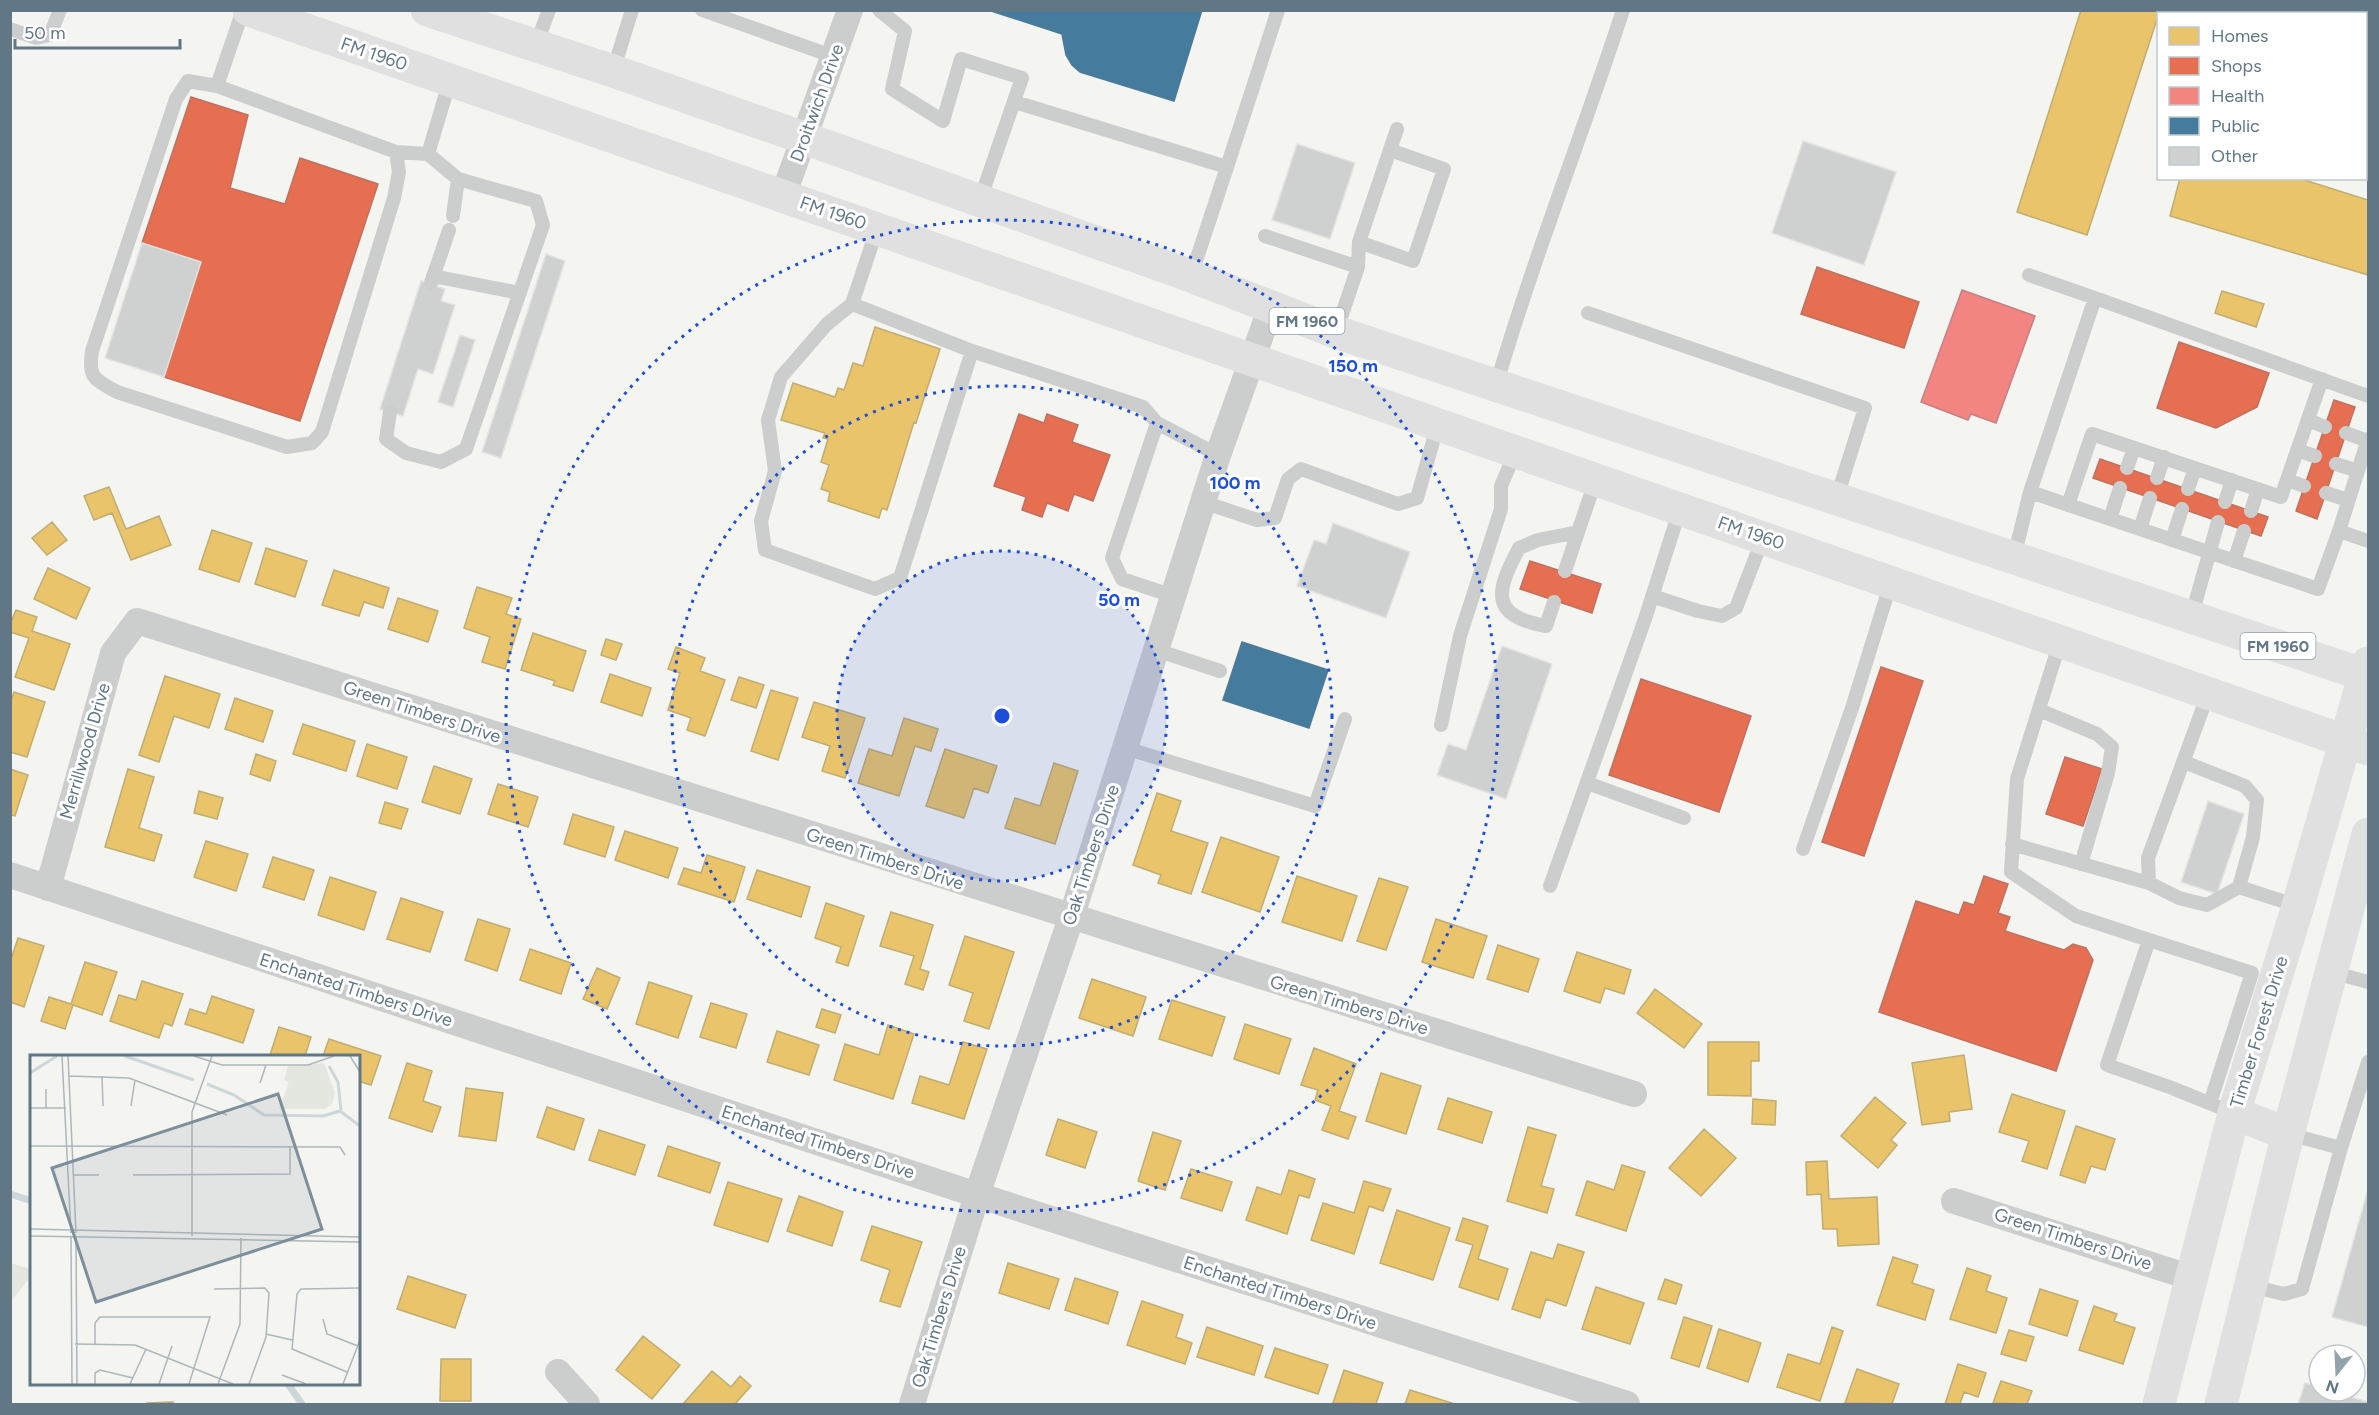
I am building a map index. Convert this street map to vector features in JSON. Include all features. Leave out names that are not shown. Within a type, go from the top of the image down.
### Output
[{"type":"main road","name":"FM 1960","points":[[249,10],[2357,745]]},
{"type":"main road","name":"FM 1960","points":[[427,10],[473,18],[536,47],[613,71],[804,138],[1191,276],[1336,332],[2192,618],[2367,671]]},
{"type":"main road","name":"Timber Forest Drive","points":[[2159,1404],[2192,1278],[2222,1108],[2357,745],[2367,671]]},
{"type":"main road","points":[[2221,1404],[2331,972],[2352,914],[2368,834]]},
{"type":"main road","points":[[2222,1108],[2288,1134]]},
{"type":"street","name":"Droitwich Drive","points":[[783,196],[835,57],[850,10]]},
{"type":"street","name":"Oak Timbers Drive","points":[[912,1404],[976,1195],[1071,918],[1218,455],[1270,306]]},
{"type":"street","name":"Merrillwood Drive","points":[[48,888],[112,653],[137,621]]},
{"type":"street","name":"Green Timbers Drive","points":[[137,621],[1071,918],[1634,1094]]},
{"type":"street","name":"Enchanted Timbers Drive","points":[[10,875],[976,1195],[1627,1404]]},
{"type":"street","name":"Green Timbers Drive","points":[[1954,1201],[2192,1278]]},
{"type":"street","points":[[558,1372],[587,1404]]},
{"type":"lane","points":[[10,29],[36,38],[50,35],[60,10]]},
{"type":"lane","points":[[217,86],[243,10]]},
{"type":"lane","points":[[536,47],[549,10]]},
{"type":"lane","points":[[613,71],[632,10]]},
{"type":"lane","points":[[702,10],[835,57]]},
{"type":"lane","points":[[879,10],[905,31],[892,89],[942,121],[961,59],[1023,78],[980,202]]},
{"type":"lane","points":[[1191,276],[1278,10]]},
{"type":"lane","points":[[1496,386],[1511,335],[1623,10]]},
{"type":"lane","points":[[428,154],[450,80]]},
{"type":"lane","points":[[390,412],[386,439],[406,453],[441,462],[466,449],[543,225],[536,201],[458,179],[428,154],[396,152],[217,86],[188,81],[176,99],[92,351],[89,369],[96,380],[117,392],[287,447],[312,443],[322,432],[394,198],[399,172],[396,152]]},
{"type":"lane","points":[[1015,102],[1227,167]]},
{"type":"lane","points":[[1336,332],[1358,267],[1359,242],[1397,129]]},
{"type":"lane","points":[[1359,242],[1413,261],[1444,169],[1390,150]]},
{"type":"lane","points":[[453,216],[458,179]]},
{"type":"lane","points":[[877,229],[852,304],[826,324],[782,377],[768,420],[775,471],[761,521],[765,550],[875,589],[900,578],[972,351]]},
{"type":"lane","points":[[449,230],[432,279],[520,293]]},
{"type":"lane","points":[[1265,236],[1358,267]]},
{"type":"lane","points":[[2030,275],[2368,396]]},
{"type":"lane","points":[[2013,558],[2030,492],[2095,298]]},
{"type":"lane","points":[[852,304],[972,351],[1143,408],[1157,423],[1218,455]]},
{"type":"lane","points":[[1588,313],[1865,408],[1836,500]]},
{"type":"lane","points":[[2068,505],[2092,434],[2281,496],[2322,379]]},
{"type":"lane","points":[[2308,420],[2325,427]]},
{"type":"lane","points":[[1157,423],[1113,558],[1122,579],[1173,596]]},
{"type":"lane","points":[[1203,502],[1257,520],[1275,518],[1288,479],[1301,469],[1398,504],[1417,498],[1438,424]]},
{"type":"lane","points":[[2030,492],[2318,589],[2368,440],[2346,434]]},
{"type":"lane","points":[[2127,468],[2134,448]]},
{"type":"lane","points":[[2297,450],[2315,456]]},
{"type":"lane","points":[[1441,725],[1460,636],[1501,509],[1501,486],[1516,451]]},
{"type":"lane","points":[[2157,478],[2164,457]]},
{"type":"lane","points":[[2336,464],[2358,471]]},
{"type":"lane","points":[[2188,489],[2195,468]]},
{"type":"lane","points":[[1565,571],[1596,479]]},
{"type":"lane","points":[[2225,502],[2232,480]]},
{"type":"lane","points":[[2286,480],[2304,486]]},
{"type":"lane","points":[[2110,519],[2121,488]]},
{"type":"lane","points":[[2251,511],[2258,489]]},
{"type":"lane","points":[[2326,493],[2348,500]]},
{"type":"lane","points":[[2140,529],[2150,498]]},
{"type":"lane","points":[[1550,886],[1652,596],[1680,508]]},
{"type":"lane","points":[[2172,540],[2182,509]]},
{"type":"lane","points":[[2192,618],[2218,522]]},
{"type":"lane","points":[[2234,561],[2244,531]]},
{"type":"lane","points":[[2338,531],[2368,541]]},
{"type":"lane","points":[[1554,602],[1546,626],[1527,622],[1509,612],[1501,600],[1502,586],[1519,548],[1538,540],[1578,532]]},
{"type":"lane","points":[[1652,596],[1722,616],[1736,608],[1763,538]]},
{"type":"lane","points":[[1803,849],[1852,708],[1891,582]]},
{"type":"lane","points":[[2060,642],[2017,779],[2011,872],[2076,916],[2252,973],[2222,1108],[2107,1065],[2149,940]]},
{"type":"lane","points":[[1156,650],[1220,671]]},
{"type":"lane","points":[[2149,883],[2148,858],[2208,694]]},
{"type":"lane","points":[[2039,710],[2097,734],[2112,747],[2108,773],[2081,864]]},
{"type":"lane","points":[[1125,748],[1315,806],[1345,719]]},
{"type":"lane","points":[[2184,762],[2245,786],[2257,800],[2253,837],[2240,887]]},
{"type":"lane","points":[[1587,783],[1684,818]]},
{"type":"lane","points":[[2012,844],[2149,883],[2179,898],[2207,905],[2240,887],[2298,906]]},
{"type":"lane","points":[[2331,972],[2368,982]]},
{"type":"lane","points":[[2251,1286],[2284,1294],[2302,1288],[2341,1148],[2368,1062]]},
{"type":"lane","points":[[2288,1134],[2341,1148]]},
{"type":"shaded area","points":[[11,1263],[30,1269],[30,1277],[11,1302]]},
{"type":"building: Homes","points":[[2081,10],[2160,10],[2157,12],[2157,19],[2087,235],[2017,212]]},
{"type":"building: Homes","points":[[2368,145],[2368,179],[2367,178]]},
{"type":"building: Homes","points":[[2179,180],[2304,180],[2368,200],[2368,275],[2170,216]]},
{"type":"building: Homes","points":[[2222,291],[2264,304],[2256,327],[2215,313]]},
{"type":"building: Homes","points":[[875,327],[940,349],[916,423],[914,422],[887,510],[882,508],[879,518],[828,501],[830,492],[821,489],[829,465],[821,462],[828,439],[823,438],[825,433],[781,420],[793,383],[835,397],[838,388],[844,390],[853,363],[863,366]]},
{"type":"building: Homes","points":[[109,487],[126,529],[159,516],[171,545],[131,560],[112,513],[94,520],[84,496]]},
{"type":"building: Homes","points":[[52,522],[67,540],[47,555],[32,538]]},
{"type":"building: Homes","points":[[212,530],[252,543],[239,582],[199,569]]},
{"type":"building: Homes","points":[[266,548],[307,561],[295,597],[255,584]]},
{"type":"building: Homes","points":[[48,568],[90,588],[76,619],[34,599]]},
{"type":"building: Homes","points":[[334,570],[389,588],[383,608],[364,602],[359,616],[322,605]]},
{"type":"building: Homes","points":[[477,587],[512,598],[506,614],[521,619],[505,669],[482,662],[490,637],[464,628]]},
{"type":"building: Homes","points":[[398,598],[438,611],[428,642],[388,629]]},
{"type":"building: Homes","points":[[16,610],[37,617],[32,631],[70,644],[54,690],[15,677],[29,638],[10,632],[10,624]]},
{"type":"building: Homes","points":[[533,633],[586,651],[573,691],[553,685],[555,681],[521,670]]},
{"type":"building: Homes","points":[[606,639],[622,644],[616,660],[601,655]]},
{"type":"building: Homes","points":[[676,647],[705,658],[700,671],[725,680],[705,736],[687,730],[691,718],[668,710],[680,673],[668,669]]},
{"type":"building: Homes","points":[[610,674],[651,688],[642,716],[601,702]]},
{"type":"building: Homes","points":[[165,676],[220,694],[209,728],[174,716],[159,762],[139,755]]},
{"type":"building: Homes","points":[[739,677],[764,685],[756,708],[731,700]]},
{"type":"building: Homes","points":[[771,690],[798,698],[778,760],[751,751]]},
{"type":"building: Homes","points":[[14,692],[45,702],[27,757],[10,752],[10,704]]},
{"type":"building: Homes","points":[[235,698],[273,711],[263,742],[225,729]]},
{"type":"building: Homes","points":[[814,702],[865,718],[845,778],[822,771],[830,746],[802,737]]},
{"type":"building: Homes","points":[[904,718],[938,729],[931,751],[915,746],[899,796],[858,783],[869,749],[892,756]]},
{"type":"building: Homes","points":[[303,724],[355,741],[346,771],[293,754]]},
{"type":"building: Homes","points":[[367,744],[407,757],[397,789],[357,776]]},
{"type":"building: Homes","points":[[945,749],[997,766],[988,793],[974,788],[964,818],[926,806]]},
{"type":"building: Homes","points":[[256,754],[276,761],[270,781],[250,774]]},
{"type":"building: Homes","points":[[1054,763],[1078,771],[1055,844],[1005,828],[1015,798],[1040,806]]},
{"type":"building: Homes","points":[[434,766],[472,779],[460,814],[422,802]]},
{"type":"building: Homes","points":[[10,769],[28,775],[15,816],[10,815]]},
{"type":"building: Homes","points":[[128,769],[154,777],[139,828],[162,835],[154,861],[105,847]]},
{"type":"building: Homes","points":[[498,784],[538,797],[528,827],[488,814]]},
{"type":"building: Homes","points":[[199,791],[223,798],[217,819],[194,813]]},
{"type":"building: Homes","points":[[1157,793],[1181,801],[1171,831],[1208,843],[1191,894],[1158,883],[1161,875],[1133,865]]},
{"type":"building: Homes","points":[[385,802],[408,809],[401,829],[379,823]]},
{"type":"building: Homes","points":[[573,814],[614,827],[605,857],[564,844]]},
{"type":"building: Homes","points":[[625,831],[678,848],[668,878],[615,860]]},
{"type":"building: Homes","points":[[1221,837],[1279,857],[1260,912],[1202,892]]},
{"type":"building: Homes","points":[[206,841],[248,854],[236,891],[194,877]]},
{"type":"building: Homes","points":[[707,855],[745,867],[734,902],[678,884],[684,868],[701,873]]},
{"type":"building: Homes","points":[[273,857],[314,870],[304,900],[263,887]]},
{"type":"building: Homes","points":[[757,870],[810,887],[801,917],[747,899]]},
{"type":"building: Homes","points":[[1297,876],[1357,896],[1342,941],[1282,922]]},
{"type":"building: Homes","points":[[330,877],[376,892],[364,930],[318,915]]},
{"type":"building: Homes","points":[[1379,878],[1408,887],[1386,950],[1357,941]]},
{"type":"building: Homes","points":[[401,898],[443,912],[430,952],[387,939]]},
{"type":"building: Homes","points":[[826,903],[864,916],[848,966],[836,962],[841,947],[815,938]]},
{"type":"building: Homes","points":[[891,912],[933,925],[920,969],[929,972],[923,990],[905,984],[914,956],[880,946]]},
{"type":"building: Homes","points":[[478,919],[510,929],[497,971],[465,960]]},
{"type":"building: Homes","points":[[1436,919],[1487,936],[1473,978],[1422,962]]},
{"type":"building: Homes","points":[[965,936],[1014,952],[989,1029],[964,1021],[973,993],[949,985]]},
{"type":"building: Homes","points":[[18,938],[44,946],[24,1007],[10,1002],[10,962]]},
{"type":"building: Homes","points":[[1498,945],[1539,959],[1528,992],[1487,979]]},
{"type":"building: Homes","points":[[530,949],[571,963],[561,994],[520,980]]},
{"type":"building: Homes","points":[[1577,952],[1631,970],[1624,994],[1605,988],[1600,1003],[1564,991]]},
{"type":"building: Homes","points":[[85,962],[117,972],[102,1015],[73,1005],[65,1029],[41,1021],[49,997],[71,1004]]},
{"type":"building: Homes","points":[[597,968],[620,978],[607,1009],[583,999]]},
{"type":"building: Homes","points":[[1092,979],[1146,997],[1133,1036],[1079,1018]]},
{"type":"building: Homes","points":[[142,981],[183,994],[172,1026],[164,1023],[159,1038],[110,1021],[119,995],[136,1000]]},
{"type":"building: Homes","points":[[649,982],[692,996],[678,1038],[636,1024]]},
{"type":"building: Homes","points":[[1655,989],[1702,1024],[1684,1048],[1637,1013]]},
{"type":"building: Homes","points":[[212,996],[254,1010],[243,1043],[185,1024],[190,1009],[206,1014]]},
{"type":"building: Homes","points":[[1172,1000],[1225,1017],[1212,1056],[1159,1039]]},
{"type":"building: Homes","points":[[711,1003],[747,1014],[736,1048],[700,1037]]},
{"type":"building: Homes","points":[[822,1009],[841,1015],[835,1033],[816,1027]]},
{"type":"building: Homes","points":[[1245,1024],[1291,1039],[1279,1074],[1234,1059]]},
{"type":"building: Homes","points":[[888,1025],[914,1034],[893,1099],[834,1080],[845,1044],[879,1055]]},
{"type":"building: Homes","points":[[279,1027],[311,1037],[305,1055],[270,1055]]},
{"type":"building: Homes","points":[[777,1031],[819,1045],[809,1075],[767,1062]]},
{"type":"building: Homes","points":[[329,1039],[381,1056],[371,1085],[360,1082],[360,1055],[323,1055]]},
{"type":"building: Homes","points":[[963,1042],[987,1049],[964,1119],[912,1103],[920,1076],[949,1085]]},
{"type":"building: Homes","points":[[1708,1042],[1759,1042],[1759,1061],[1751,1061],[1751,1096],[1708,1095]]},
{"type":"building: Homes","points":[[1314,1048],[1356,1064],[1339,1111],[1356,1117],[1348,1139],[1322,1130],[1331,1106],[1315,1100],[1318,1090],[1301,1085]]},
{"type":"building: Homes","points":[[1964,1055],[1972,1109],[1949,1112],[1950,1121],[1922,1125],[1912,1063]]},
{"type":"building: Homes","points":[[407,1063],[432,1071],[423,1101],[441,1107],[432,1132],[389,1118]]},
{"type":"building: Homes","points":[[1381,1073],[1421,1086],[1406,1134],[1366,1121]]},
{"type":"building: Homes","points":[[466,1088],[503,1093],[496,1141],[459,1136]]},
{"type":"building: Homes","points":[[2012,1094],[2065,1111],[2047,1169],[2022,1161],[2029,1141],[1999,1132]]},
{"type":"building: Homes","points":[[1875,1097],[1906,1123],[1891,1140],[1897,1145],[1878,1168],[1841,1136]]},
{"type":"building: Homes","points":[[1448,1098],[1492,1112],[1482,1143],[1438,1129]]},
{"type":"building: Homes","points":[[1753,1099],[1776,1101],[1775,1125],[1752,1124]]},
{"type":"building: Homes","points":[[547,1107],[584,1119],[574,1150],[537,1137]]},
{"type":"building: Homes","points":[[1058,1119],[1097,1132],[1085,1168],[1046,1155]]},
{"type":"building: Homes","points":[[2076,1126],[2115,1139],[2105,1170],[2091,1166],[2085,1183],[2060,1175]]},
{"type":"building: Homes","points":[[1528,1127],[1556,1135],[1541,1186],[1554,1189],[1547,1213],[1507,1201]]},
{"type":"building: Homes","points":[[1704,1129],[1736,1158],[1701,1196],[1669,1168]]},
{"type":"building: Homes","points":[[599,1130],[645,1145],[635,1175],[589,1160]]},
{"type":"building: Homes","points":[[1153,1132],[1181,1141],[1165,1190],[1138,1181]]},
{"type":"building: Homes","points":[[668,1146],[720,1163],[710,1193],[658,1176]]},
{"type":"building: Homes","points":[[1827,1161],[1829,1199],[1877,1197],[1879,1244],[1838,1246],[1837,1229],[1823,1229],[1821,1194],[1807,1195],[1806,1162]]},
{"type":"building: Homes","points":[[1622,1165],[1645,1172],[1626,1231],[1576,1215],[1587,1181],[1614,1190]]},
{"type":"building: Homes","points":[[1191,1169],[1232,1182],[1222,1211],[1181,1198]]},
{"type":"building: Homes","points":[[1289,1170],[1315,1179],[1309,1198],[1299,1195],[1287,1234],[1246,1220],[1257,1187],[1281,1195]]},
{"type":"building: Homes","points":[[1364,1181],[1391,1189],[1383,1211],[1369,1206],[1354,1254],[1311,1240],[1323,1203],[1354,1213]]},
{"type":"building: Homes","points":[[728,1182],[782,1199],[768,1242],[714,1225]]},
{"type":"building: Homes","points":[[799,1196],[843,1212],[832,1246],[787,1231]]},
{"type":"building: Homes","points":[[1397,1210],[1450,1228],[1433,1280],[1380,1263]]},
{"type":"building: Homes","points":[[1463,1218],[1488,1226],[1478,1259],[1508,1269],[1498,1300],[1459,1287],[1473,1245],[1456,1240]]},
{"type":"building: Homes","points":[[872,1226],[922,1242],[900,1307],[880,1301],[890,1270],[861,1260]]},
{"type":"building: Homes","points":[[1558,1244],[1584,1252],[1566,1306],[1546,1299],[1540,1318],[1512,1309],[1531,1252],[1553,1259]]},
{"type":"building: Homes","points":[[1893,1257],[1918,1265],[1912,1283],[1934,1290],[1925,1320],[1877,1305]]},
{"type":"building: Homes","points":[[1008,1263],[1059,1279],[1049,1309],[999,1293]]},
{"type":"building: Homes","points":[[1967,1268],[1991,1276],[1986,1291],[2007,1298],[1996,1333],[1950,1319]]},
{"type":"building: Homes","points":[[408,1276],[466,1295],[455,1328],[397,1309]]},
{"type":"building: Homes","points":[[1075,1278],[1118,1292],[1108,1324],[1065,1310]]},
{"type":"building: Homes","points":[[1665,1279],[1682,1285],[1676,1304],[1658,1299]]},
{"type":"building: Homes","points":[[1596,1287],[1644,1303],[1630,1344],[1582,1329]]},
{"type":"building: Homes","points":[[2040,1289],[2078,1301],[2067,1336],[2029,1324]]},
{"type":"building: Homes","points":[[1142,1301],[1183,1315],[1176,1337],[1192,1343],[1185,1364],[1127,1345]]},
{"type":"building: Homes","points":[[2094,1306],[2117,1314],[2114,1321],[2135,1328],[2123,1364],[2079,1350]]},
{"type":"building: Homes","points":[[1684,1317],[1712,1326],[1699,1367],[1671,1358]]},
{"type":"building: Homes","points":[[1207,1327],[1263,1346],[1254,1375],[1197,1357]]},
{"type":"building: Homes","points":[[1832,1327],[1843,1331],[1820,1401],[1777,1387],[1788,1354],[1820,1364]]},
{"type":"building: Homes","points":[[1719,1329],[1761,1343],[1748,1382],[1707,1368]]},
{"type":"building: Homes","points":[[2009,1330],[2034,1337],[2026,1361],[2001,1354]]},
{"type":"building: Homes","points":[[643,1336],[680,1365],[652,1399],[616,1370]]},
{"type":"building: Homes","points":[[1275,1348],[1328,1365],[1318,1394],[1265,1377]]},
{"type":"building: Homes","points":[[441,1359],[471,1359],[471,1401],[440,1401]]},
{"type":"building: Homes","points":[[1958,1364],[1986,1373],[1978,1397],[1964,1392],[1960,1404],[1945,1404]]},
{"type":"building: Homes","points":[[1857,1369],[1899,1384],[1892,1404],[1845,1403]]},
{"type":"building: Homes","points":[[1344,1370],[1383,1383],[1376,1404],[1333,1403]]},
{"type":"building: Homes","points":[[712,1371],[731,1387],[740,1376],[751,1386],[735,1404],[683,1404]]},
{"type":"building: Homes","points":[[2001,1381],[2032,1391],[2027,1404],[1993,1403]]},
{"type":"building: Homes","points":[[1410,1390],[1452,1403],[1405,1404]]},
{"type":"building: Homes","points":[[173,1402],[173,1404],[147,1404],[147,1403]]},
{"type":"building: Shops","points":[[191,97],[248,115],[230,188],[285,204],[300,158],[378,184],[300,421],[164,377],[201,262],[142,243]]},
{"type":"building: Shops","points":[[1817,267],[1919,302],[1904,348],[1801,314]]},
{"type":"building: Shops","points":[[2179,342],[2269,373],[2257,407],[2216,428],[2157,408]]},
{"type":"building: Shops","points":[[2334,400],[2355,407],[2317,519],[2296,511]]},
{"type":"building: Shops","points":[[1019,414],[1044,423],[1047,414],[1078,425],[1072,442],[1110,455],[1093,501],[1074,494],[1068,511],[1047,503],[1042,517],[1022,510],[1026,497],[994,486]]},
{"type":"building: Shops","points":[[2100,459],[2268,517],[2261,536],[2093,478]]},
{"type":"building: Shops","points":[[1530,561],[1601,584],[1592,613],[1520,589]]},
{"type":"building: Shops","points":[[1881,667],[1923,681],[1864,856],[1822,842]]},
{"type":"building: Shops","points":[[1641,679],[1751,716],[1719,812],[1609,775]]},
{"type":"building: Shops","points":[[2065,757],[2102,769],[2083,826],[2046,814]]},
{"type":"building: Shops","points":[[1984,876],[2008,884],[1998,913],[2010,917],[2005,931],[2064,950],[2073,944],[2086,948],[2093,960],[2056,1071],[1879,1012],[1916,901],[1959,915],[1964,902],[1974,905]]},
{"type":"building: Health","points":[[1962,290],[2035,316],[1996,423],[1971,414],[1968,420],[1921,402]]},
{"type":"building: Public","points":[[988,10],[1202,10],[1174,101],[1080,72],[1066,55],[1062,34]]},
{"type":"building: Public","points":[[1242,642],[1328,670],[1309,728],[1223,700]]},
{"type":"building: Other","points":[[1803,141],[1896,172],[1864,265],[1772,233]]},
{"type":"building: Other","points":[[1297,144],[1355,163],[1330,239],[1272,220]]},
{"type":"building: Other","points":[[142,243],[201,262],[164,377],[105,358]]},
{"type":"building: Other","points":[[546,254],[565,261],[501,458],[482,452]]},
{"type":"building: Other","points":[[421,281],[445,289],[441,301],[455,305],[433,374],[418,369],[403,416],[380,409]]},
{"type":"building: Other","points":[[460,335],[475,340],[453,407],[438,402]]},
{"type":"building: Other","points":[[1333,523],[1410,552],[1386,618],[1297,586],[1314,540],[1326,544]]},
{"type":"building: Other","points":[[1502,646],[1552,664],[1506,799],[1437,775],[1448,744],[1466,750]]},
{"type":"building: Other","points":[[2208,801],[2244,814],[2217,894],[2181,882]]},
{"type":"building: Other","points":[[2368,1189],[2368,1327],[2332,1317]]},
{"type":"building: Other","points":[[2305,1383],[2307,1384],[2307,1403],[2368,1402],[2368,1404],[2298,1404]]},
{"type":"waterway","points":[[10,1194],[30,1200]]},
{"type":"waterway","points":[[289,1385],[302,1404]]}]
